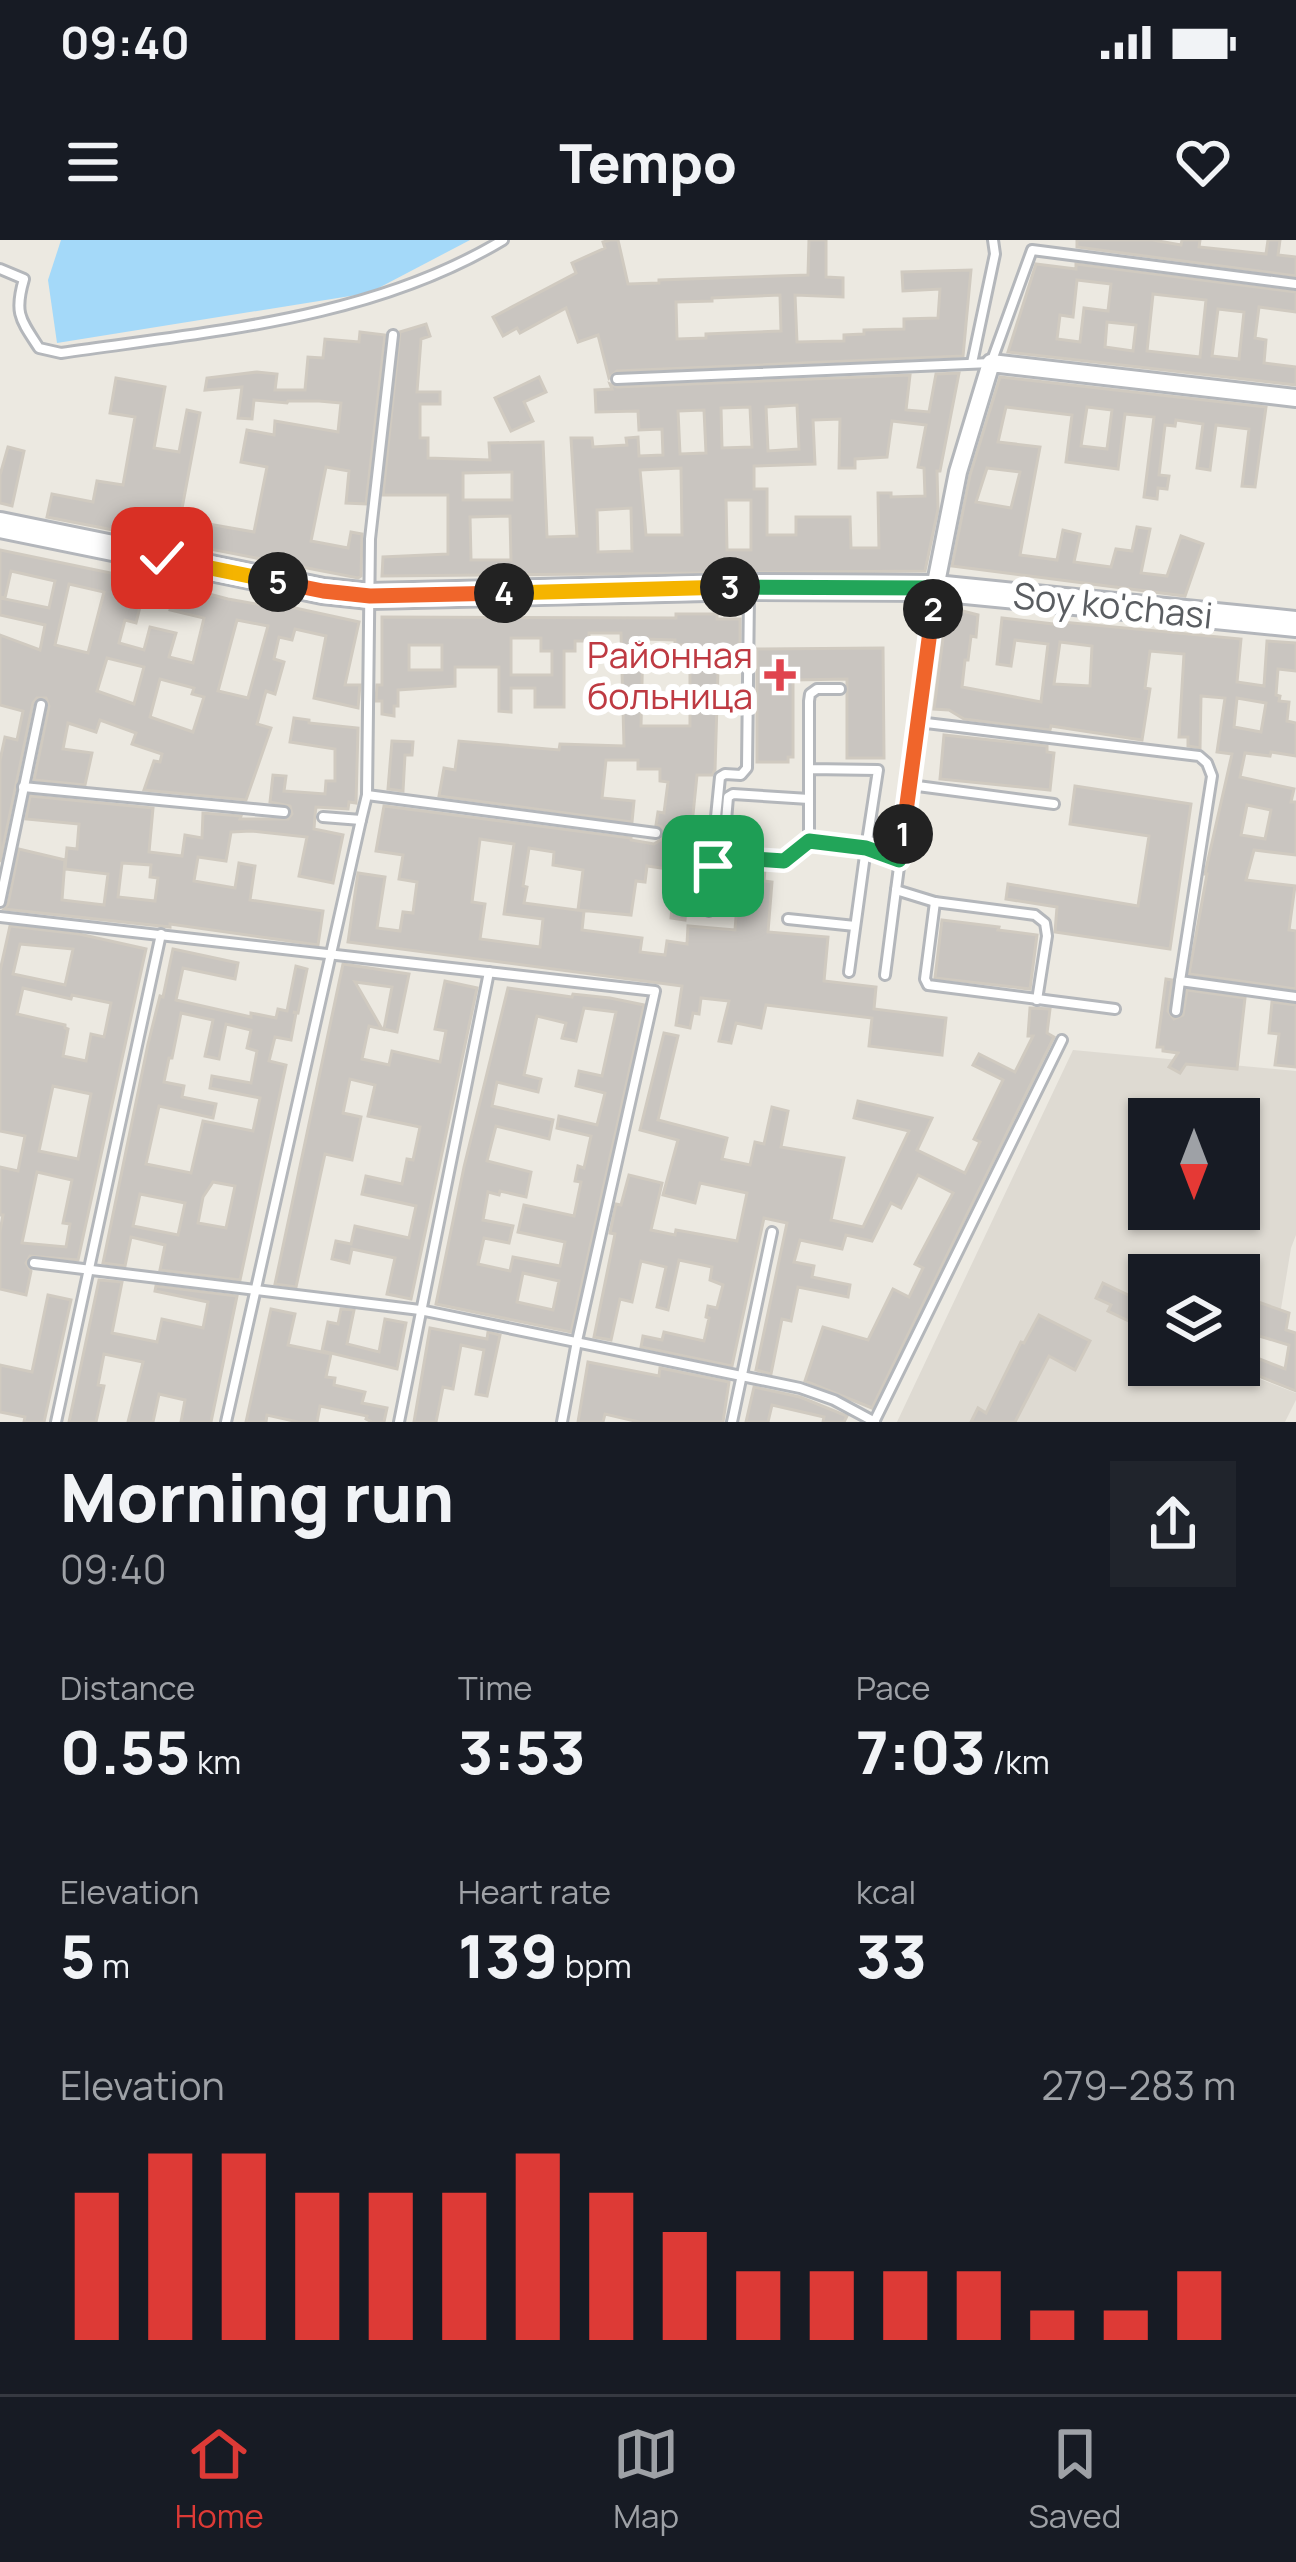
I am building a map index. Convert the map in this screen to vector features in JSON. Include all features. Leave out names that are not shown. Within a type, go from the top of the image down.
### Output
[{"type":"main road","name":"Soy ko'chasi","points":[[0,525],[323,591],[370,596],[749,587],[935,588],[1296,624]]},
{"type":"street","points":[[935,588],[981,363],[1296,398]]},
{"type":"lane","points":[[0,269],[24,279],[17,303],[21,321],[39,348],[61,353],[287,320],[398,290],[503,240]]},
{"type":"lane","points":[[981,363],[993,240]]},
{"type":"lane","points":[[981,363],[1033,250],[1296,284]]},
{"type":"lane","points":[[226,1422],[367,795],[370,539],[393,335]]},
{"type":"lane","points":[[617,379],[981,363]]},
{"type":"lane","points":[[715,827],[720,777],[741,775],[747,768],[749,587]]},
{"type":"lane","points":[[885,976],[935,588]]},
{"type":"lane","points":[[809,841],[810,694],[817,689],[840,689]]},
{"type":"lane","points":[[0,902],[41,705]]},
{"type":"lane","points":[[918,722],[1199,756],[1207,763],[1211,776],[1176,1011]]},
{"type":"lane","points":[[809,769],[878,770],[849,972]]},
{"type":"lane","points":[[910,785],[1054,804]]},
{"type":"lane","points":[[23,787],[284,812]]},
{"type":"lane","points":[[367,795],[656,833]]},
{"type":"lane","points":[[710,911],[713,866],[723,857],[728,797],[809,799]]},
{"type":"lane","points":[[323,817],[361,820]]},
{"type":"lane","points":[[723,857],[784,861],[809,841],[866,848],[899,860]]},
{"type":"lane","points":[[896,890],[935,902],[1035,915],[1045,922],[1037,1000]]},
{"type":"lane","points":[[935,902],[928,985],[1115,1009]]},
{"type":"lane","points":[[0,917],[655,991],[562,1422]]},
{"type":"lane","points":[[788,919],[855,926]]},
{"type":"lane","points":[[56,1422],[160,934]]},
{"type":"lane","points":[[399,1422],[489,972]]},
{"type":"lane","points":[[1180,981],[1296,997]]},
{"type":"lane","points":[[34,1263],[420,1310],[817,1394],[874,1422],[1062,1040]]},
{"type":"lane","points":[[733,1422],[772,1232]]},
{"type":"shaded area","points":[[1073,1050],[1296,1071],[1296,1235],[1278,1327],[1260,1321],[1260,1254],[1128,1254],[1128,1386],[1260,1386],[1260,1379],[1296,1393],[1285,1422],[897,1422]]},
{"type":"water","points":[[61,240],[470,240],[369,293],[57,343],[48,280]]},
{"type":"building","points":[[618,240],[628,284],[808,275],[809,240],[826,240],[826,277],[843,278],[843,297],[795,295],[797,342],[844,341],[844,335],[864,334],[864,330],[904,329],[904,319],[938,318],[940,289],[903,291],[902,272],[971,270],[963,356],[617,371],[609,378],[598,335],[578,342],[566,308],[520,333],[517,328],[503,336],[493,317],[576,273],[572,263],[605,248],[603,242]],"holes":[[[780,295],[781,331],[677,339],[676,302]]]},
{"type":"building","points":[[1077,240],[1153,240],[1181,245],[1182,240],[1200,240],[1199,247],[1266,254],[1268,240],[1280,240],[1278,255],[1296,257],[1296,276],[1077,247]]},
{"type":"building","points":[[1036,264],[1076,269],[1076,264],[1296,292],[1296,312],[1259,307],[1255,338],[1266,340],[1264,363],[1296,367],[1296,385],[1008,352]],"holes":[[[1077,280],[1111,284],[1108,311],[1084,308],[1080,342],[1057,339],[1060,315],[1073,317]],[[1153,294],[1206,300],[1200,357],[1147,351]],[[1218,309],[1244,312],[1239,359],[1212,356]],[[1107,322],[1136,325],[1133,351],[1105,347]]]},
{"type":"building","points":[[426,324],[430,336],[421,339],[417,392],[440,392],[440,404],[420,404],[420,438],[428,438],[428,458],[490,460],[489,443],[543,442],[547,537],[577,536],[571,438],[592,438],[593,447],[627,445],[626,438],[638,437],[639,456],[663,455],[662,429],[639,430],[638,411],[596,412],[595,390],[612,389],[610,384],[910,375],[906,410],[929,412],[936,374],[959,373],[937,471],[938,509],[925,571],[382,576],[383,557],[448,554],[448,495],[383,495],[400,332]],"holes":[[[797,405],[799,449],[768,451],[766,407]],[[750,407],[752,447],[722,448],[721,408]],[[704,410],[706,453],[680,454],[678,411]],[[840,419],[839,468],[855,468],[855,459],[887,457],[892,421],[926,425],[918,467],[924,468],[925,496],[878,493],[879,548],[851,548],[850,517],[796,517],[796,535],[767,535],[767,489],[754,489],[754,466],[815,464],[813,420]],[[681,468],[682,535],[646,535],[640,470]],[[512,472],[512,500],[463,500],[463,473]],[[726,500],[751,500],[751,550],[727,550]],[[631,508],[632,551],[598,552],[597,510]],[[510,516],[511,560],[471,560],[470,517]]]},
{"type":"building","points":[[360,332],[385,335],[366,504],[346,503],[349,471],[326,467],[311,541],[348,548],[351,532],[362,534],[358,578],[47,517],[52,494],[93,502],[97,481],[123,485],[135,417],[110,413],[116,378],[165,387],[154,448],[179,452],[187,410],[200,413],[180,519],[254,532],[267,467],[241,462],[247,430],[274,435],[275,421],[338,432],[341,403],[254,400],[252,419],[238,418],[242,387],[205,390],[207,378],[277,374],[275,390],[305,390],[308,357],[323,358],[325,339],[359,342]]},
{"type":"building","points":[[539,377],[546,392],[524,402],[533,421],[511,431],[495,398]]},
{"type":"building","points":[[1000,377],[1266,407],[1255,487],[1242,486],[1249,429],[1216,425],[1210,470],[1197,468],[1203,424],[1176,420],[1175,426],[1165,425],[1159,475],[1169,476],[1167,489],[1158,488],[1157,499],[1144,497],[1154,417],[1125,414],[1118,469],[1066,462],[1072,415],[1006,407],[998,442],[1040,447],[1020,555],[1057,560],[1063,530],[1080,534],[1074,562],[1111,567],[1116,549],[1132,551],[1137,527],[1150,529],[1141,573],[1167,576],[1181,536],[1203,544],[1185,596],[952,566],[970,475]],"holes":[[[1087,407],[1112,410],[1107,449],[1081,446]],[[987,468],[1020,472],[1011,508],[976,502]]]},
{"type":"building","points":[[8,447],[24,451],[12,506],[0,503],[0,475]]},
{"type":"building","points":[[0,550],[359,622],[345,685],[360,685],[358,708],[314,698],[326,636],[295,629],[292,640],[279,637],[274,659],[284,662],[275,694],[266,691],[257,724],[271,728],[246,800],[144,790],[154,761],[160,762],[162,754],[132,744],[136,733],[100,720],[96,732],[68,723],[63,749],[92,753],[85,785],[34,780],[49,706],[46,698],[37,698],[0,862],[0,760],[5,737],[17,740],[23,711],[0,705],[0,635],[40,650],[45,625],[0,615],[0,598],[49,608],[55,581],[11,571],[5,598],[0,597]],"holes":[[[69,584],[104,592],[88,653],[55,645]],[[144,591],[173,598],[170,610],[204,618],[193,663],[169,657],[176,633],[150,627],[144,650],[119,643],[125,620],[136,623]],[[237,620],[268,626],[248,698],[218,691]],[[107,658],[144,667],[134,704],[97,691]],[[160,679],[194,688],[192,694],[204,697],[193,732],[150,717]]]},
{"type":"building","points":[[947,607],[978,615],[962,687],[1041,702],[1048,644],[1015,640],[1011,666],[997,664],[1002,618],[1241,639],[1237,682],[1264,686],[1267,641],[1296,643],[1296,671],[1278,669],[1276,695],[1279,701],[1289,702],[1287,721],[1296,723],[1296,756],[1245,753],[1240,777],[1294,789],[1296,855],[1254,850],[1246,880],[1295,886],[1289,930],[1296,931],[1296,989],[1189,974],[1232,754],[1217,752],[1225,698],[1201,696],[1200,748],[1188,746],[1188,737],[1179,737],[1184,654],[1150,651],[1142,740],[964,719],[949,710],[934,709]],"holes":[[[1060,642],[1092,646],[1090,686],[1054,684]],[[1237,698],[1266,703],[1261,732],[1234,727]],[[1247,805],[1271,810],[1265,839],[1241,835]]]},
{"type":"building","points":[[676,614],[717,614],[717,619],[740,619],[740,670],[718,670],[715,770],[712,775],[697,775],[691,834],[706,835],[703,869],[690,868],[685,920],[671,918],[676,870],[647,866],[645,882],[636,881],[631,915],[578,910],[583,870],[553,865],[554,852],[529,848],[524,903],[584,911],[582,930],[642,938],[640,952],[665,955],[667,941],[687,944],[688,926],[735,930],[739,879],[747,880],[748,868],[765,869],[764,881],[772,882],[768,932],[828,937],[824,981],[876,987],[874,1009],[946,1018],[942,1055],[869,1046],[872,1018],[766,1005],[761,1028],[736,1023],[731,1043],[719,1041],[729,1001],[701,998],[699,1014],[693,1013],[690,1028],[676,1025],[682,986],[348,942],[358,873],[385,877],[377,928],[400,931],[403,912],[413,913],[417,882],[399,879],[403,855],[376,851],[384,806],[654,844],[664,833],[656,825],[658,812],[664,813],[668,782],[660,781],[660,769],[638,769],[638,760],[606,760],[602,798],[634,801],[632,822],[439,796],[444,768],[455,770],[459,741],[559,750],[560,744],[624,746],[621,633],[589,633],[589,641],[575,641],[575,651],[564,651],[564,707],[535,707],[535,688],[511,688],[511,712],[499,711],[499,667],[455,667],[455,686],[398,690],[394,716],[382,714],[382,701],[376,701],[377,685],[382,685],[382,617],[676,618]],"holes":[[[511,638],[541,638],[541,651],[552,651],[552,675],[511,675]],[[643,639],[690,645],[690,726],[641,726]],[[409,645],[442,645],[442,670],[409,670]],[[480,839],[514,844],[504,914],[543,919],[540,947],[480,939],[485,904],[472,902]]]},
{"type":"building","points":[[883,648],[884,758],[847,758],[847,679],[793,680],[793,757],[788,762],[757,762],[757,649]]},
{"type":"building","points":[[294,718],[358,728],[356,803],[349,802],[348,809],[316,807],[314,829],[343,835],[333,883],[299,876],[307,837],[251,831],[231,832],[226,861],[198,857],[194,881],[235,888],[239,863],[255,866],[250,900],[323,911],[318,945],[170,924],[4,909],[19,849],[65,860],[62,900],[104,905],[108,874],[65,869],[67,848],[77,849],[79,824],[26,819],[30,796],[153,808],[149,852],[182,856],[185,835],[202,838],[203,813],[288,819],[290,806],[270,802],[273,775],[286,776],[284,791],[325,794],[326,781],[335,781],[335,749],[290,742]],"holes":[[[122,863],[151,865],[150,877],[158,878],[155,901],[118,897]]]},
{"type":"building","points":[[944,735],[1047,746],[1047,752],[1054,753],[1050,790],[940,779]]},
{"type":"building","points":[[392,741],[413,742],[412,755],[405,755],[403,791],[388,789]]},
{"type":"building","points":[[1075,786],[1191,804],[1170,949],[1055,932],[1057,907],[1006,899],[1008,884],[1138,906],[1149,836],[1070,824]]},
{"type":"building","points":[[942,920],[1037,935],[1030,989],[935,978]]},
{"type":"building","points":[[10,926],[79,934],[146,949],[78,1260],[30,1256],[26,1295],[0,1289],[0,1167],[18,1171],[25,1136],[0,1131],[0,971]],"holes":[[[20,944],[73,949],[65,985],[13,974]],[[23,988],[111,1003],[104,1037],[91,1034],[86,1061],[63,1056],[65,1025],[17,1014]],[[53,1086],[91,1094],[78,1159],[39,1151]],[[37,1172],[72,1180],[63,1223],[70,1224],[66,1247],[22,1243]]]},
{"type":"building","points":[[173,949],[238,963],[235,979],[183,968],[176,1000],[251,1017],[251,1013],[276,1018],[278,1009],[287,1011],[296,966],[307,969],[298,1013],[293,1012],[291,1040],[275,1037],[269,1061],[286,1065],[240,1280],[160,1270],[165,1245],[131,1237],[125,1266],[103,1263],[148,1044]],"holes":[[[181,1013],[213,1020],[205,1056],[219,1059],[226,1024],[251,1030],[247,1048],[257,1051],[251,1083],[212,1076],[210,1088],[260,1098],[253,1131],[203,1121],[191,1173],[146,1164],[159,1106],[213,1118],[216,1104],[182,1097],[184,1086],[164,1082]],[[213,1182],[235,1186],[226,1228],[198,1223],[203,1197]],[[140,1194],[185,1203],[178,1235],[133,1226]]]},
{"type":"building","points":[[343,964],[409,974],[397,1032],[384,1029],[392,987],[355,982],[382,1029],[369,1026],[362,1059],[389,1065],[392,1051],[440,1062],[446,1031],[435,1029],[445,981],[477,988],[411,1299],[387,1294],[395,1258],[352,1249],[349,1263],[332,1259],[336,1241],[351,1244],[355,1226],[409,1238],[416,1206],[362,1194],[366,1176],[402,1184],[420,1127],[368,1116],[375,1085],[350,1079],[343,1113],[361,1117],[352,1160],[325,1154],[296,1287],[275,1284]]},
{"type":"building","points":[[1166,979],[1172,980],[1168,1011],[1174,1019],[1183,1015],[1187,990],[1245,998],[1237,1069],[1186,1064],[1180,1073],[1169,1067],[1178,1053],[1157,1047]]},
{"type":"building","points":[[508,988],[644,1005],[571,1332],[436,1304]],"holes":[[[584,1008],[616,1012],[602,1076],[579,1071],[576,1086],[605,1093],[597,1125],[559,1116],[557,1128],[591,1136],[584,1168],[578,1166],[575,1181],[581,1182],[574,1216],[524,1205],[518,1232],[565,1242],[560,1266],[513,1257],[510,1271],[478,1264],[484,1238],[509,1243],[513,1226],[483,1220],[488,1192],[526,1197],[531,1172],[487,1161],[496,1126],[549,1139],[553,1120],[492,1106],[497,1082],[538,1092],[541,1079],[524,1075],[537,1016],[566,1023],[562,1038],[576,1041]],[[523,1273],[559,1281],[553,1310],[517,1302]]]},
{"type":"building","points":[[1272,1002],[1296,1005],[1296,1067],[1275,1065],[1279,1034],[1269,1033]]},
{"type":"building","points":[[1030,1008],[1050,1009],[1047,1033],[1054,1037],[872,1408],[805,1381],[823,1327],[868,1340],[893,1289],[909,1297],[923,1268],[915,1264],[953,1193],[918,1175],[901,1208],[891,1203],[872,1241],[846,1235],[842,1249],[800,1240],[794,1262],[814,1266],[812,1277],[850,1285],[848,1297],[798,1287],[791,1321],[782,1319],[771,1374],[756,1370],[787,1223],[764,1218],[732,1366],[641,1347],[643,1336],[662,1340],[664,1332],[704,1341],[708,1306],[717,1308],[723,1285],[710,1280],[712,1267],[679,1260],[668,1310],[657,1307],[666,1267],[641,1261],[632,1302],[620,1299],[611,1340],[594,1337],[615,1234],[610,1233],[616,1204],[621,1205],[629,1175],[662,1183],[651,1230],[737,1241],[747,1193],[700,1183],[695,1203],[663,1195],[678,1140],[640,1130],[664,1033],[678,1036],[658,1120],[727,1138],[722,1159],[750,1165],[755,1142],[764,1144],[772,1107],[788,1111],[781,1147],[844,1158],[831,1220],[863,1227],[909,1131],[854,1118],[858,1101],[932,1118],[917,1150],[965,1173],[980,1142],[974,1139],[1003,1080],[973,1065],[979,1054],[1015,1072],[1033,1036],[1028,1036]]},
{"type":"building","points":[[99,1280],[122,1282],[112,1333],[157,1342],[162,1319],[203,1328],[208,1302],[155,1291],[156,1286],[237,1296],[211,1422],[181,1422],[185,1400],[159,1394],[153,1422],[128,1422],[143,1362],[104,1354],[98,1385],[104,1386],[96,1422],[69,1422]]},
{"type":"building","points":[[1103,1283],[1128,1295],[1128,1321],[1108,1311],[1111,1305],[1096,1298]]},
{"type":"building","points":[[48,1295],[71,1300],[44,1422],[24,1422],[25,1417],[0,1412],[0,1365],[32,1372]]},
{"type":"building","points":[[1260,1303],[1289,1313],[1286,1330],[1296,1333],[1296,1391],[1260,1376],[1260,1359],[1285,1369],[1289,1345],[1260,1336]]},
{"type":"building","points":[[271,1309],[295,1314],[288,1345],[331,1354],[326,1377],[335,1378],[334,1385],[365,1392],[362,1403],[387,1408],[384,1422],[320,1406],[317,1422],[267,1415],[266,1422],[246,1422]]},
{"type":"building","points":[[341,1309],[354,1310],[347,1344],[379,1352],[385,1319],[406,1323],[397,1369],[322,1351],[328,1322],[338,1324]]},
{"type":"building","points":[[1039,1315],[1090,1341],[1075,1370],[1049,1356],[1015,1422],[971,1422],[978,1408],[986,1413]]},
{"type":"building","points":[[430,1328],[487,1339],[488,1332],[500,1335],[487,1396],[476,1394],[484,1350],[461,1345],[453,1389],[443,1387],[436,1422],[414,1422]]},
{"type":"building","points":[[588,1362],[659,1376],[660,1368],[729,1382],[723,1422],[639,1422],[605,1414],[603,1422],[578,1422]]},
{"type":"building","points":[[754,1387],[800,1397],[847,1416],[844,1422],[823,1422],[824,1417],[772,1405],[768,1422],[746,1422]]},
{"type":"place","name":"Районная больница","points":[[780,675]]},
{"type":"route","points":[[162,558],[370,596],[749,587],[935,588],[899,860],[866,848],[809,841],[784,861],[723,857],[713,866]]}]
